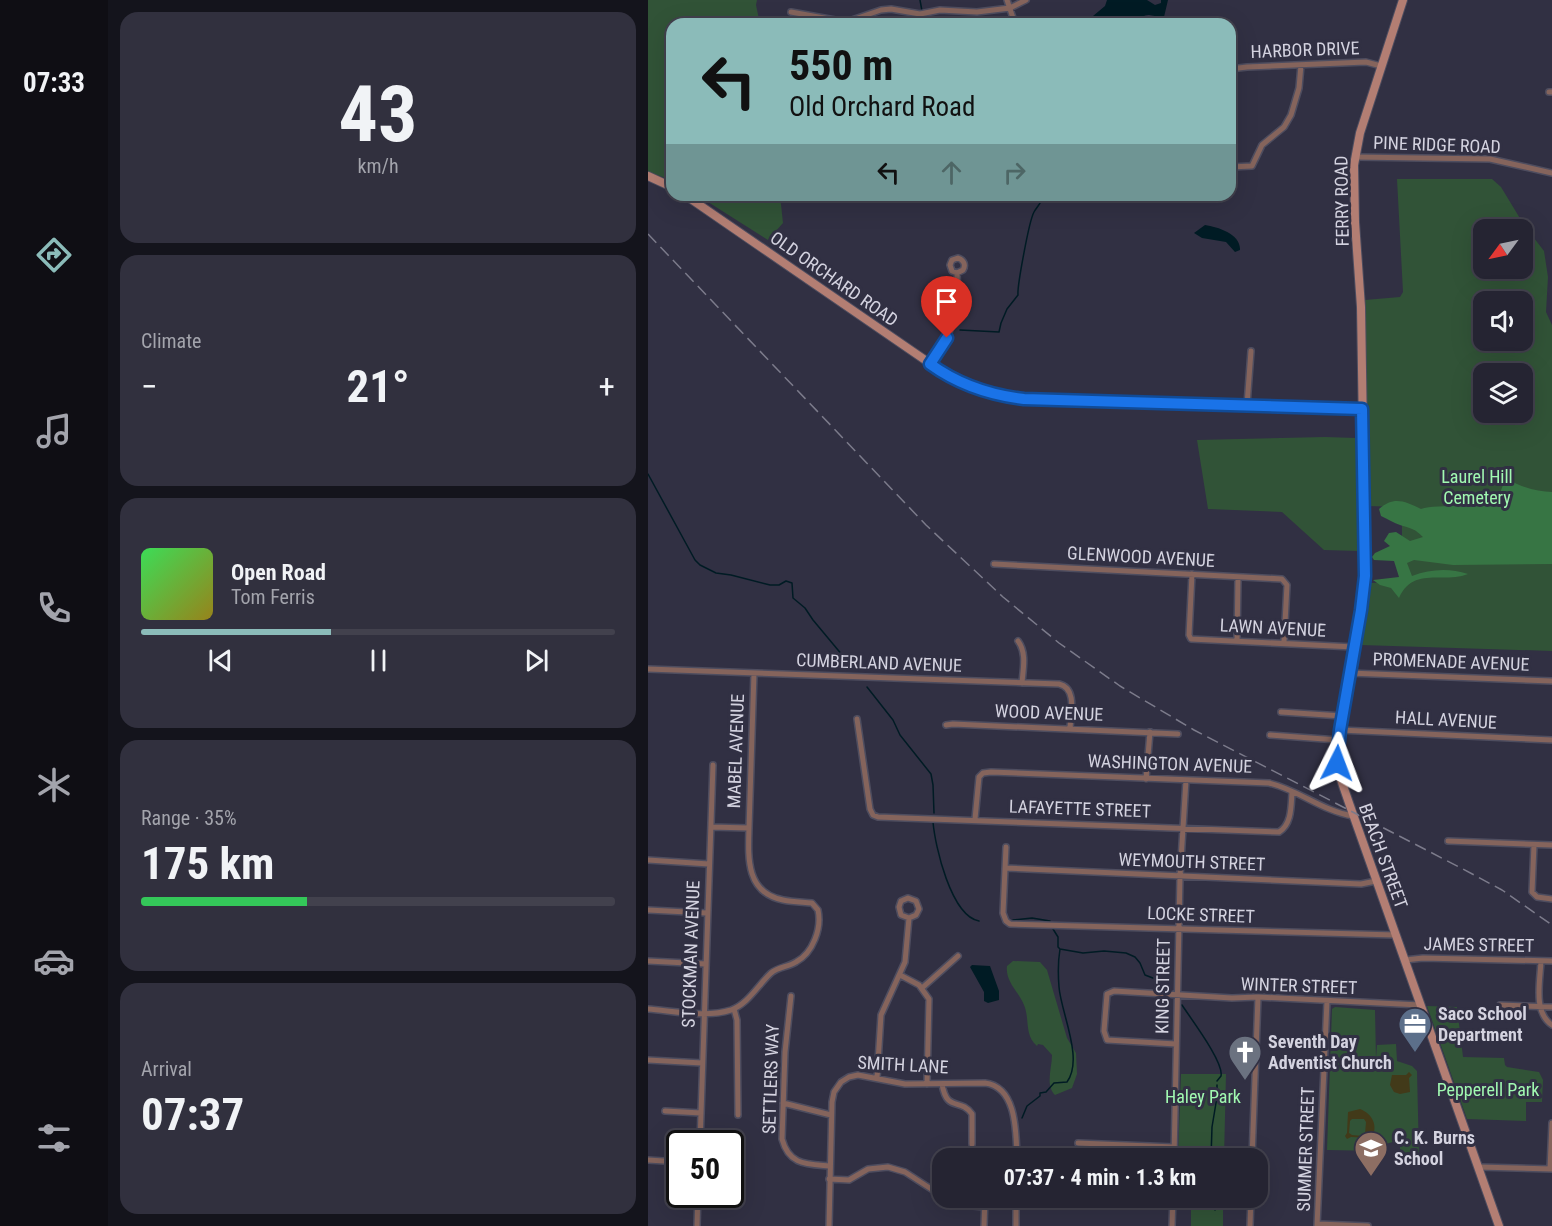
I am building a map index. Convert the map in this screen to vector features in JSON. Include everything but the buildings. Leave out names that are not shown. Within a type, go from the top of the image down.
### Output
[{"type":"main road","name":"FERRY ROAD","points":[[1362,409],[1361,307],[1354,194],[1355,157],[1360,133],[1403,0]]},
{"type":"main road","points":[[648,176],[666,184]]},
{"type":"main road","name":"OLD ORCHARD ROAD","points":[[694,201],[930,364],[970,387],[1014,398],[1362,409]]},
{"type":"main road","name":"BEACH STREET","points":[[1362,409],[1365,566],[1362,604],[1338,740],[1338,771],[1499,1226]]},
{"type":"street","points":[[1007,0],[1013,18]]},
{"type":"street","points":[[858,18],[881,10],[920,14],[940,10],[971,12],[1010,8],[1026,0]]},
{"type":"street","points":[[791,12],[824,18]]},
{"type":"street","name":"HARBOR DRIVE","points":[[1236,68],[1366,62],[1381,66]]},
{"type":"street","points":[[1236,167],[1252,166],[1262,145],[1287,122],[1297,99],[1301,64]]},
{"type":"street","name":"PINE RIDGE ROAD","points":[[1355,157],[1494,159],[1552,173]]},
{"type":"street","points":[[930,364],[952,327],[957,305],[957,273]]},
{"type":"street","points":[[1247,405],[1251,351]]},
{"type":"street","name":"GLENWOOD AVENUE","points":[[994,564],[1281,578],[1286,581],[1287,585],[1284,642]]},
{"type":"street","name":"LAWN AVENUE","points":[[1192,574],[1190,638],[1354,647]]},
{"type":"street","points":[[1237,641],[1238,577]]},
{"type":"street","points":[[1018,641],[1024,657],[1022,683]]},
{"type":"street","name":"CUMBERLAND AVENUE","points":[[648,669],[1059,684],[1067,687],[1071,698],[1070,728]]},
{"type":"street","name":"MABEL AVENUE","points":[[711,827],[749,828],[754,673]]},
{"type":"street","name":"PROMENADE AVENUE","points":[[1349,673],[1552,681]]},
{"type":"street","points":[[1281,712],[1342,716]]},
{"type":"street","name":"LAFAYETTE STREET","points":[[857,720],[870,809],[873,815],[881,817],[1277,832],[1285,829],[1289,818],[1292,792]]},
{"type":"street","name":"WOOD AVENUE","points":[[946,726],[956,724],[1178,734]]},
{"type":"street","name":"HALL AVENUE","points":[[1340,730],[1552,740]]},
{"type":"street","points":[[1146,779],[1150,732]]},
{"type":"street","points":[[1270,735],[1338,740]]},
{"type":"street","name":"STOCKMAN AVENUE","points":[[700,1130],[713,765]]},
{"type":"street","name":"WASHINGTON AVENUE","points":[[975,819],[980,775],[991,772],[1269,783],[1332,811],[1353,816]]},
{"type":"street","name":"KING STREET","points":[[1174,1147],[1180,876],[1186,780]]},
{"type":"street","points":[[648,1009],[704,1013],[734,1009],[747,1000],[773,972],[795,963],[806,954],[817,931],[818,910],[812,903],[784,901],[773,897],[759,887],[751,874],[749,863],[749,828]]},
{"type":"street","points":[[1448,841],[1552,845]]},
{"type":"street","points":[[1534,845],[1532,889],[1534,895],[1552,899]]},
{"type":"street","points":[[1005,868],[1006,848]]},
{"type":"street","points":[[648,860],[709,864]]},
{"type":"street","name":"WEYMOUTH STREET","points":[[1005,868],[1361,885],[1376,881]]},
{"type":"street","name":"LOCKE STREET","points":[[1005,868],[1003,914],[1006,921],[1013,924],[1395,935]]},
{"type":"street","points":[[648,910],[708,913]]},
{"type":"street","points":[[877,1078],[881,1015],[908,952],[909,918]]},
{"type":"street","points":[[922,988],[958,956]]},
{"type":"street","name":"JAMES STREET","points":[[1405,960],[1417,958],[1552,961]]},
{"type":"street","points":[[648,961],[706,964]]},
{"type":"street","points":[[1541,961],[1540,1007],[1544,1018],[1552,1025]]},
{"type":"street","points":[[900,975],[922,988],[928,996],[930,1005],[927,1084]]},
{"type":"street","name":"WINTER STREET","points":[[1176,1044],[1110,1041],[1106,1038],[1104,1031],[1105,999],[1109,992],[1420,1005]]},
{"type":"street","name":"SETTLERS WAY","points":[[791,996],[785,1052],[782,1132],[787,1152],[796,1160],[802,1163],[829,1166]]},
{"type":"street","points":[[1252,1148],[1258,997]]},
{"type":"street","name":"SUMMER STREET","points":[[1318,1225],[1327,1000]]},
{"type":"street","points":[[1500,1005],[1552,1007]]},
{"type":"street","points":[[734,1009],[737,1020],[738,1115]]},
{"type":"street","points":[[648,1060],[702,1063]]},
{"type":"street","name":"SMITH LANE","points":[[829,1226],[829,1166],[833,1095],[841,1082],[855,1075],[905,1084],[988,1083],[1002,1090],[1010,1103],[1016,1148]]},
{"type":"street","points":[[942,1083],[948,1101],[967,1108],[972,1114],[972,1144]]},
{"type":"street","points":[[783,1103],[831,1115]]},
{"type":"street","points":[[665,1111],[701,1113]]},
{"type":"street","points":[[1478,1167],[1551,1169],[1552,1123]]},
{"type":"street","points":[[1078,1143],[1174,1147]]},
{"type":"street","points":[[648,1160],[666,1161]]},
{"type":"street","points":[[829,1179],[849,1180],[868,1169],[888,1167],[904,1172],[932,1190]]},
{"type":"street","points":[[697,1226],[698,1208]]},
{"type":"street","points":[[984,1226],[985,1208]]},
{"type":"street","points":[[1016,1208],[1016,1226]]},
{"type":"street","points":[[1172,1226],[1173,1208]]},
{"type":"street","points":[[1250,1226],[1251,1208]]},
{"type":"street","points":[[1318,1225],[1368,1226]]},
{"type":"green space","points":[[648,0],[757,0],[759,18],[666,18],[666,178],[648,172]]},
{"type":"green space","name":"Laurel Hill Cemetery","points":[[1397,179],[1492,179],[1501,187],[1520,219],[1473,219],[1473,279],[1533,279],[1533,237],[1544,251],[1548,277],[1546,312],[1552,325],[1552,651],[1361,645],[1370,583],[1402,582],[1402,507],[1368,506],[1365,300],[1400,297],[1403,292]]},
{"type":"green space","points":[[706,201],[781,201],[783,223],[768,240]]},
{"type":"green space","points":[[1356,438],[1359,551],[1324,550],[1282,512],[1208,509],[1197,440]]},
{"type":"green space","points":[[1508,479],[1529,488],[1552,492],[1552,564],[1453,565],[1414,560],[1407,563],[1412,576],[1440,570],[1468,574],[1412,582],[1399,598],[1391,588],[1373,580],[1399,577],[1394,561],[1374,560],[1372,557],[1375,553],[1390,546],[1384,541],[1389,533],[1396,532],[1410,541],[1423,537],[1413,529],[1381,516],[1379,509],[1384,505],[1399,501],[1421,509],[1438,506],[1491,505],[1499,498]]},
{"type":"green space","points":[[1013,961],[1040,962],[1047,970],[1067,1038],[1076,1053],[1077,1074],[1072,1088],[1055,1095],[1050,1086],[1052,1055],[1043,1045],[1038,1044],[1037,1046],[1030,1037],[1024,1005],[1008,977],[1007,966]]},
{"type":"green space","name":"Pepperell Park","points":[[1427,1006],[1457,1007],[1463,1057],[1504,1058],[1507,1067],[1539,1072],[1543,1080],[1542,1102],[1526,1102],[1526,1121],[1467,1119]]},
{"type":"green space","points":[[1335,1007],[1375,1010],[1376,1059],[1377,1045],[1396,1044],[1397,1061],[1412,1066],[1417,1071],[1419,1156],[1400,1157],[1400,1140],[1382,1145],[1379,1151],[1327,1150],[1332,1009]]},
{"type":"green space","name":"Haley Park","points":[[1181,1074],[1226,1074],[1224,1148],[1178,1148]]},
{"type":"green space","points":[[1191,1208],[1223,1208],[1223,1226],[1191,1226]]},
{"type":"sand","points":[[1409,1072],[1412,1075],[1409,1078],[1410,1092],[1400,1094],[1394,1092],[1390,1085],[1392,1075],[1406,1075]]},
{"type":"sand","points":[[1360,1109],[1371,1117],[1374,1125],[1372,1138],[1351,1137],[1347,1139],[1345,1136],[1348,1112]],"holes":[[[1352,1119],[1364,1119],[1366,1122],[1363,1136],[1349,1133]]]},
{"type":"water","points":[[1107,0],[1147,0],[1155,5],[1161,3],[1161,0],[1168,0],[1164,17],[1161,18],[1148,15],[1141,18],[1093,18],[1105,6]]},
{"type":"water","points":[[1205,225],[1233,236],[1240,250],[1235,252],[1226,242],[1202,238],[1194,233]]},
{"type":"water","points":[[972,965],[990,966],[999,991],[999,1000],[988,1003],[984,1001],[984,992],[970,967]]},
{"type":"waterway","points":[[920,0],[922,11]]},
{"type":"waterway","points":[[960,330],[999,332],[1007,309],[1018,295],[1029,228],[1034,212],[1041,201]]},
{"type":"waterway","points":[[648,474],[695,560],[700,565],[716,573],[770,585],[779,585],[786,581],[792,583],[793,598],[805,608],[853,668]]},
{"type":"waterway","points":[[867,687],[893,720],[900,735],[931,774],[934,813]]},
{"type":"waterway","points":[[933,822],[946,879],[960,907],[969,916],[979,921]]},
{"type":"waterway","points":[[1013,920],[1032,918],[1050,921]]},
{"type":"waterway","points":[[1053,929],[1058,937],[1060,949],[1083,953],[1104,951],[1126,953],[1135,957],[1145,975],[1166,983],[1170,987]]},
{"type":"waterway","points":[[1022,1118],[1027,1106],[1040,1096],[1040,1093],[1046,1092],[1054,1083],[1067,1082],[1072,1072],[1072,1049],[1059,987],[1060,949]]},
{"type":"waterway","points":[[1182,1005],[1206,1040],[1217,1061],[1221,1070],[1221,1076],[1217,1081]]},
{"type":"waterway","points":[[1211,1148],[1217,1085]]},
{"type":"railway","points":[[648,234],[926,525],[1003,597],[1059,643],[1120,686],[1194,730],[1502,890],[1552,925]]},
{"type":"place","name":"Saco School Department","points":[[1415,1053]]},
{"type":"place","name":"Seventh Day Adventist Church","points":[[1245,1081]]},
{"type":"place","name":"C. K. Burns School","points":[[1371,1177]]},
{"type":"route","points":[[947,338],[930,364],[966,385],[1001,396],[1024,399],[1362,409],[1365,576],[1345,694],[1337,763]]}]
